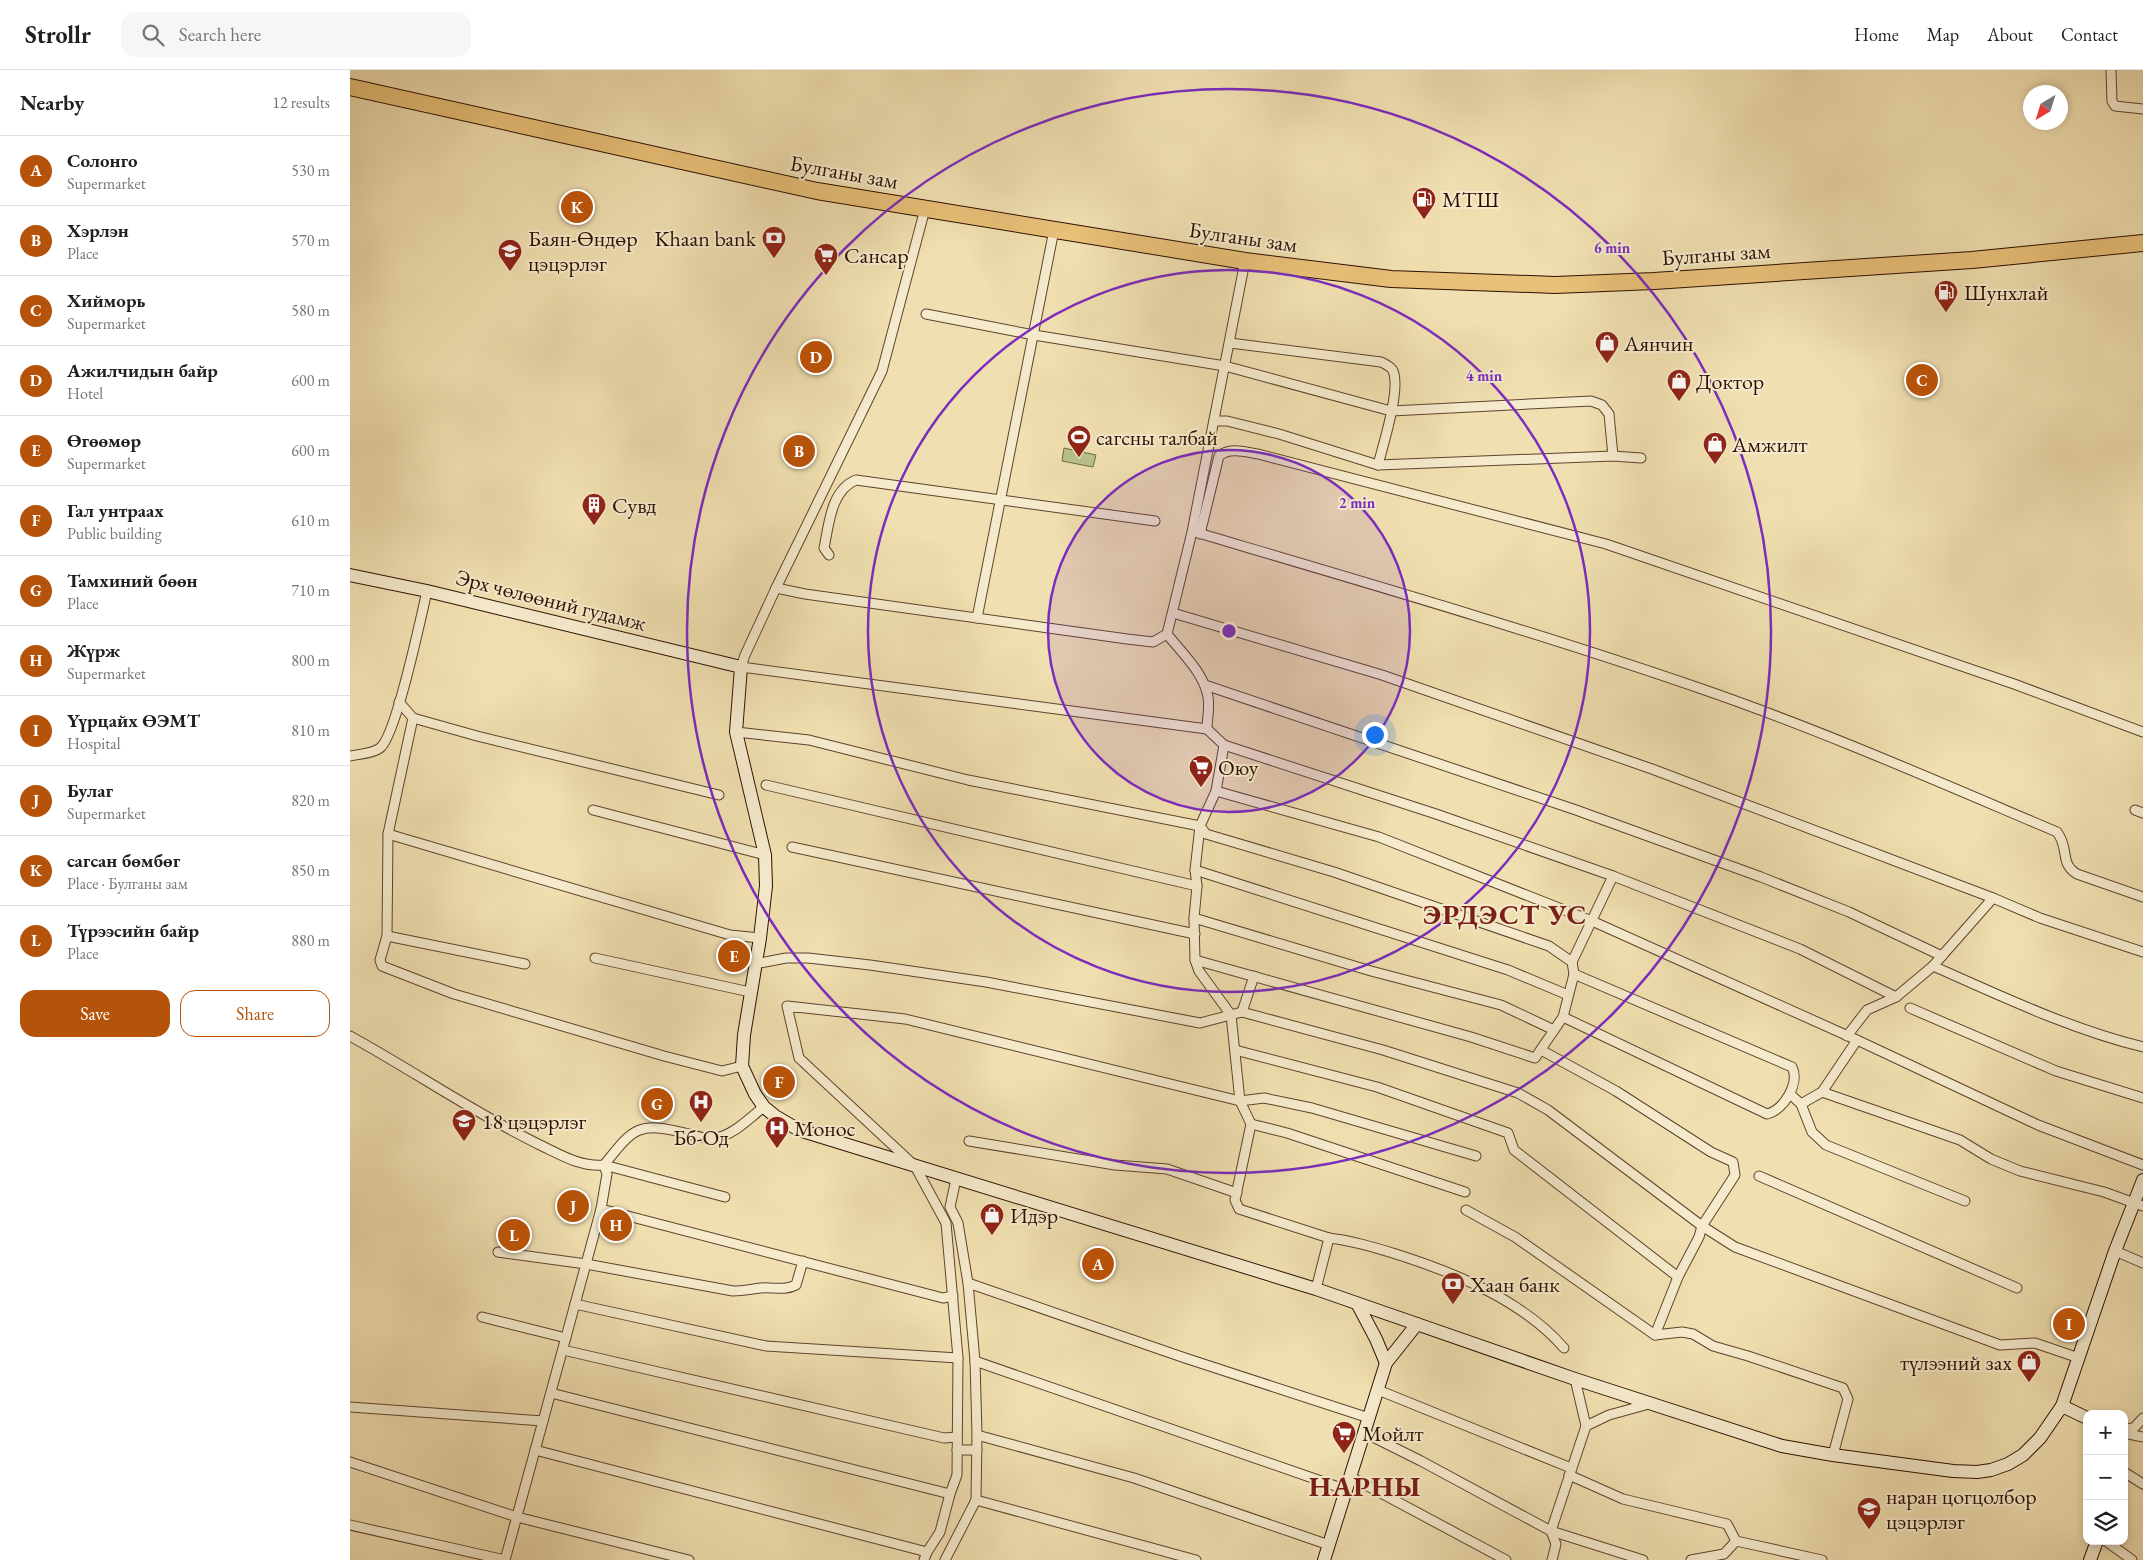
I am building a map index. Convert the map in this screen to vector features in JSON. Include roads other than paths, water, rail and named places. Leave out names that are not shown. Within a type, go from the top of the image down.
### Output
[{"type":"highway","name":"Булганы зам","points":[[350,87],[817,191],[1245,261],[1391,279],[1562,285],[1654,282],[1932,263],[2143,243]]},
{"type":"main road","name":"Эрх чөлөөний гудамж","points":[[350,575],[427,591],[742,667]]},
{"type":"main road","points":[[742,667],[736,707],[736,732],[765,855],[766,886],[760,938],[744,1035],[742,1066],[755,1094],[764,1107],[775,1116],[800,1130],[956,1180],[1316,1290],[1575,1380],[1782,1446],[1833,1455],[1953,1471],[1977,1472],[1991,1470],[2008,1464],[2022,1455],[2040,1438],[2062,1406],[2115,1251],[2138,1204],[2143,1180]]},
{"type":"main road","points":[[1358,1305],[1376,1338],[1386,1363]]},
{"type":"main road","points":[[1324,1560],[1386,1363],[1417,1324]]},
{"type":"main road","points":[[2062,1406],[2083,1416]]},
{"type":"main road","points":[[2090,1560],[2096,1545]]},
{"type":"street","points":[[2111,70],[2112,101],[2115,106],[2143,109]]},
{"type":"street","points":[[925,209],[882,371],[776,588],[745,655],[742,667],[1207,729],[1224,745],[1436,814],[1613,876],[1800,948],[1896,997]]},
{"type":"street","points":[[977,618],[1054,230]]},
{"type":"street","points":[[1196,533],[1214,421],[1245,261]]},
{"type":"street","points":[[926,314],[1225,366],[1391,411],[1591,401],[1602,405],[1609,414],[1613,456]]},
{"type":"street","points":[[1230,343],[1381,362],[1390,367],[1394,373],[1391,411],[1378,465]]},
{"type":"street","points":[[1214,421],[1227,421],[1279,434],[1378,465],[1613,456],[1641,458]]},
{"type":"street","points":[[776,588],[804,594],[1153,642],[1167,634],[1219,456],[1224,452],[1232,450],[1258,454],[1606,544],[2014,684],[2143,732]]},
{"type":"street","points":[[829,555],[824,548],[835,500],[849,483],[856,480],[1154,521]]},
{"type":"street","points":[[1196,533],[1452,608],[1665,677],[1892,762],[2057,832],[2066,848],[2066,862],[2070,869],[2077,874],[2143,897]]},
{"type":"street","points":[[350,756],[380,748],[387,739],[399,702],[427,591]]},
{"type":"street","points":[[1172,613],[1382,675],[1643,765],[1993,898],[2040,918],[2143,952]]},
{"type":"street","points":[[1167,634],[1198,673],[1205,685],[1208,699],[1207,729]]},
{"type":"street","points":[[1205,685],[1567,807],[1761,877],[1849,912],[1942,956]]},
{"type":"street","points":[[399,702],[413,718],[477,736],[719,795]]},
{"type":"street","points":[[413,718],[388,834],[387,936],[380,960],[382,966],[400,975],[454,994],[664,1056],[722,1071],[742,1066]]},
{"type":"street","points":[[736,732],[809,740],[968,780],[1200,826],[1206,834],[1334,872],[1549,946],[1572,962]]},
{"type":"street","points":[[1224,745],[1216,792],[1200,826],[1195,870],[1197,886],[1194,918],[1196,934],[1195,960],[1199,971],[1231,1014],[1240,1101],[1251,1124],[1235,1200],[1239,1209],[1329,1238],[1354,1241],[1440,1268],[1469,1280],[1551,1333],[1564,1348]]},
{"type":"street","points":[[766,785],[1197,886]]},
{"type":"street","points":[[1216,792],[1379,837],[1592,921],[1857,1040],[2038,1125],[2143,1165]]},
{"type":"street","points":[[593,810],[765,855]]},
{"type":"street","points":[[388,834],[730,935],[760,938]]},
{"type":"street","points":[[792,847],[1196,934]]},
{"type":"street","points":[[1195,870],[1508,970],[1568,995]]},
{"type":"street","points":[[1195,960],[1471,1037],[1535,1058],[1563,1017],[1574,974],[1572,962],[1613,876]]},
{"type":"street","points":[[1847,1036],[1867,1010],[1896,997],[1933,966],[1993,898]]},
{"type":"street","points":[[1194,918],[1371,970],[1501,1005],[1554,1030]]},
{"type":"street","points":[[387,936],[525,964]]},
{"type":"street","points":[[596,958],[750,992]]},
{"type":"street","points":[[755,964],[786,958],[808,958],[870,965],[986,982],[1200,1023],[1242,1012],[1383,1050],[1518,1093],[1548,1110],[1702,1226],[1735,1247],[2000,1346],[2018,1346],[2035,1343],[2079,1358]]},
{"type":"street","points":[[1933,966],[2016,1003],[2116,1040],[2143,1047]]},
{"type":"street","points":[[1563,1017],[1767,1114],[1775,1110],[1790,1094],[1795,1077],[1792,1067],[1574,974]]},
{"type":"street","points":[[1242,1012],[1254,976]]},
{"type":"street","points":[[535,1450],[926,1556],[940,1532],[957,1475],[956,1437],[959,1392],[958,1358],[946,1223],[915,1166],[799,1058],[787,1006],[905,1019],[1240,1101],[1264,1098],[1312,1108],[1476,1156]]},
{"type":"street","points":[[1910,1008],[2056,1070],[2143,1098]]},
{"type":"street","points":[[350,1036],[502,1127],[574,1161],[592,1166],[604,1165],[726,1197]]},
{"type":"street","points":[[1801,1104],[1822,1092],[1857,1040]]},
{"type":"street","points":[[1235,1050],[1377,1087],[1508,1133],[1514,1150],[1678,1277]]},
{"type":"street","points":[[1541,1050],[1616,1091],[1711,1152],[1733,1162],[1735,1175],[1702,1226],[1699,1237],[1678,1277],[1655,1336]]},
{"type":"street","points":[[1822,1092],[1960,1140],[1991,1159],[2020,1171],[2104,1192],[2138,1204]]},
{"type":"street","points":[[1790,1094],[1801,1104],[1812,1132],[1826,1145],[1965,1201]]},
{"type":"street","points":[[604,1165],[636,1130],[649,1126],[661,1127],[705,1138],[715,1138],[734,1129],[764,1107]]},
{"type":"street","points":[[1251,1124],[1287,1133],[1465,1192]]},
{"type":"street","points":[[969,1141],[1115,1165],[1167,1169],[1237,1193]]},
{"type":"street","points":[[350,1525],[505,1560],[601,1209],[607,1174],[604,1165]]},
{"type":"street","points":[[1759,1176],[2017,1288]]},
{"type":"street","points":[[945,1560],[976,1500],[975,1362],[968,1283],[958,1223],[950,1208],[956,1180]]},
{"type":"street","points":[[601,1209],[943,1298],[953,1296]]},
{"type":"street","points":[[1466,1210],[1515,1237],[1655,1336],[1682,1332],[1693,1334],[1714,1346],[1843,1388],[1848,1399],[1833,1455]]},
{"type":"street","points":[[1316,1290],[1329,1238]]},
{"type":"street","points":[[2115,1251],[2143,1263]]},
{"type":"street","points":[[498,1252],[586,1264],[746,1292],[760,1288],[788,1289],[796,1285],[802,1262]]},
{"type":"street","points":[[968,1283],[1184,1358],[1369,1418]]},
{"type":"street","points":[[575,1304],[766,1346],[958,1358]]},
{"type":"street","points":[[482,1317],[566,1338]]},
{"type":"street","points":[[563,1350],[944,1438],[956,1437]]},
{"type":"street","points":[[975,1362],[1347,1490]]},
{"type":"street","points":[[1552,1560],[1556,1544],[1551,1531],[1586,1426],[1575,1380]]},
{"type":"street","points":[[1378,1390],[1570,1472],[1623,1499],[1727,1524],[1736,1541],[1822,1560]]},
{"type":"street","points":[[551,1393],[950,1494]]},
{"type":"street","points":[[1586,1426],[1609,1415],[1649,1404]]},
{"type":"street","points":[[350,1407],[543,1421]]},
{"type":"street","points":[[2128,1430],[2135,1427],[2143,1418]]},
{"type":"street","points":[[2128,1432],[2143,1437]]},
{"type":"street","points":[[1365,1433],[1551,1531],[1643,1560]]},
{"type":"street","points":[[977,1435],[1134,1478],[1329,1545]]},
{"type":"street","points":[[957,1450],[977,1450]]},
{"type":"street","points":[[350,1462],[517,1516],[689,1560]]},
{"type":"street","points":[[2128,1475],[2143,1484]]},
{"type":"street","points":[[1351,1477],[1506,1560]]},
{"type":"street","points":[[976,1500],[1196,1560]]},
{"type":"street","points":[[1691,1560],[1724,1554],[1736,1541]]},
{"type":"street","points":[[2111,1545],[2132,1560]]},
{"type":"place","name":"сагсан бөмбөг","points":[[577,207]]},
{"type":"place","name":"МТШ","points":[[1424,220]]},
{"type":"place","name":"Khaan bank","points":[[774,259]]},
{"type":"place","name":"Баян-Өндөр цэцэрлэг","points":[[510,272]]},
{"type":"place","name":"Сансар","points":[[826,276]]},
{"type":"place","name":"Шунхлай","points":[[1946,313]]},
{"type":"place","name":"Ажилчидын байр","points":[[816,357]]},
{"type":"place","name":"Аянчин","points":[[1607,364]]},
{"type":"place","name":"Хийморь","points":[[1922,380]]},
{"type":"place","name":"Доктор","points":[[1679,402]]},
{"type":"place","name":"Хэрлэн","points":[[799,451]]},
{"type":"place","name":"сагсны талбай","points":[[1079,458]]},
{"type":"place","name":"Амжилт","points":[[1715,465]]},
{"type":"place","name":"Сувд","points":[[594,526]]},
{"type":"place","name":"Оюу","points":[[1201,788]]},
{"type":"place","name":"Өгөөмөр","points":[[734,956]]},
{"type":"place","name":"Гал унтраах","points":[[779,1082]]},
{"type":"place","name":"Тамхиний бөөн","points":[[657,1104]]},
{"type":"place","name":"Бб-Од","points":[[701,1123]]},
{"type":"place","name":"18 цэцэрлэг","points":[[464,1142]]},
{"type":"place","name":"Монос","points":[[777,1149]]},
{"type":"place","name":"Булаг","points":[[573,1206]]},
{"type":"place","name":"Жүрж","points":[[616,1225]]},
{"type":"place","name":"Түрээсийн байр","points":[[514,1235]]},
{"type":"place","name":"Идэр","points":[[992,1236]]},
{"type":"place","name":"Солонго","points":[[1098,1264]]},
{"type":"place","name":"Хаан банк","points":[[1453,1305]]},
{"type":"place","name":"Үүрцайх ӨЭМТ","points":[[2069,1324]]},
{"type":"place","name":"түлээний зах","points":[[2029,1383]]},
{"type":"place","name":"Мойлт","points":[[1344,1454]]},
{"type":"place","name":"наран цогцолбор цэцэрлэг","points":[[1869,1530]]},
{"type":"district","name":"ЭРДЭСТ УС","points":[[1505,914]]},
{"type":"district","name":"НАРНЫ","points":[[1365,1486]]}]
